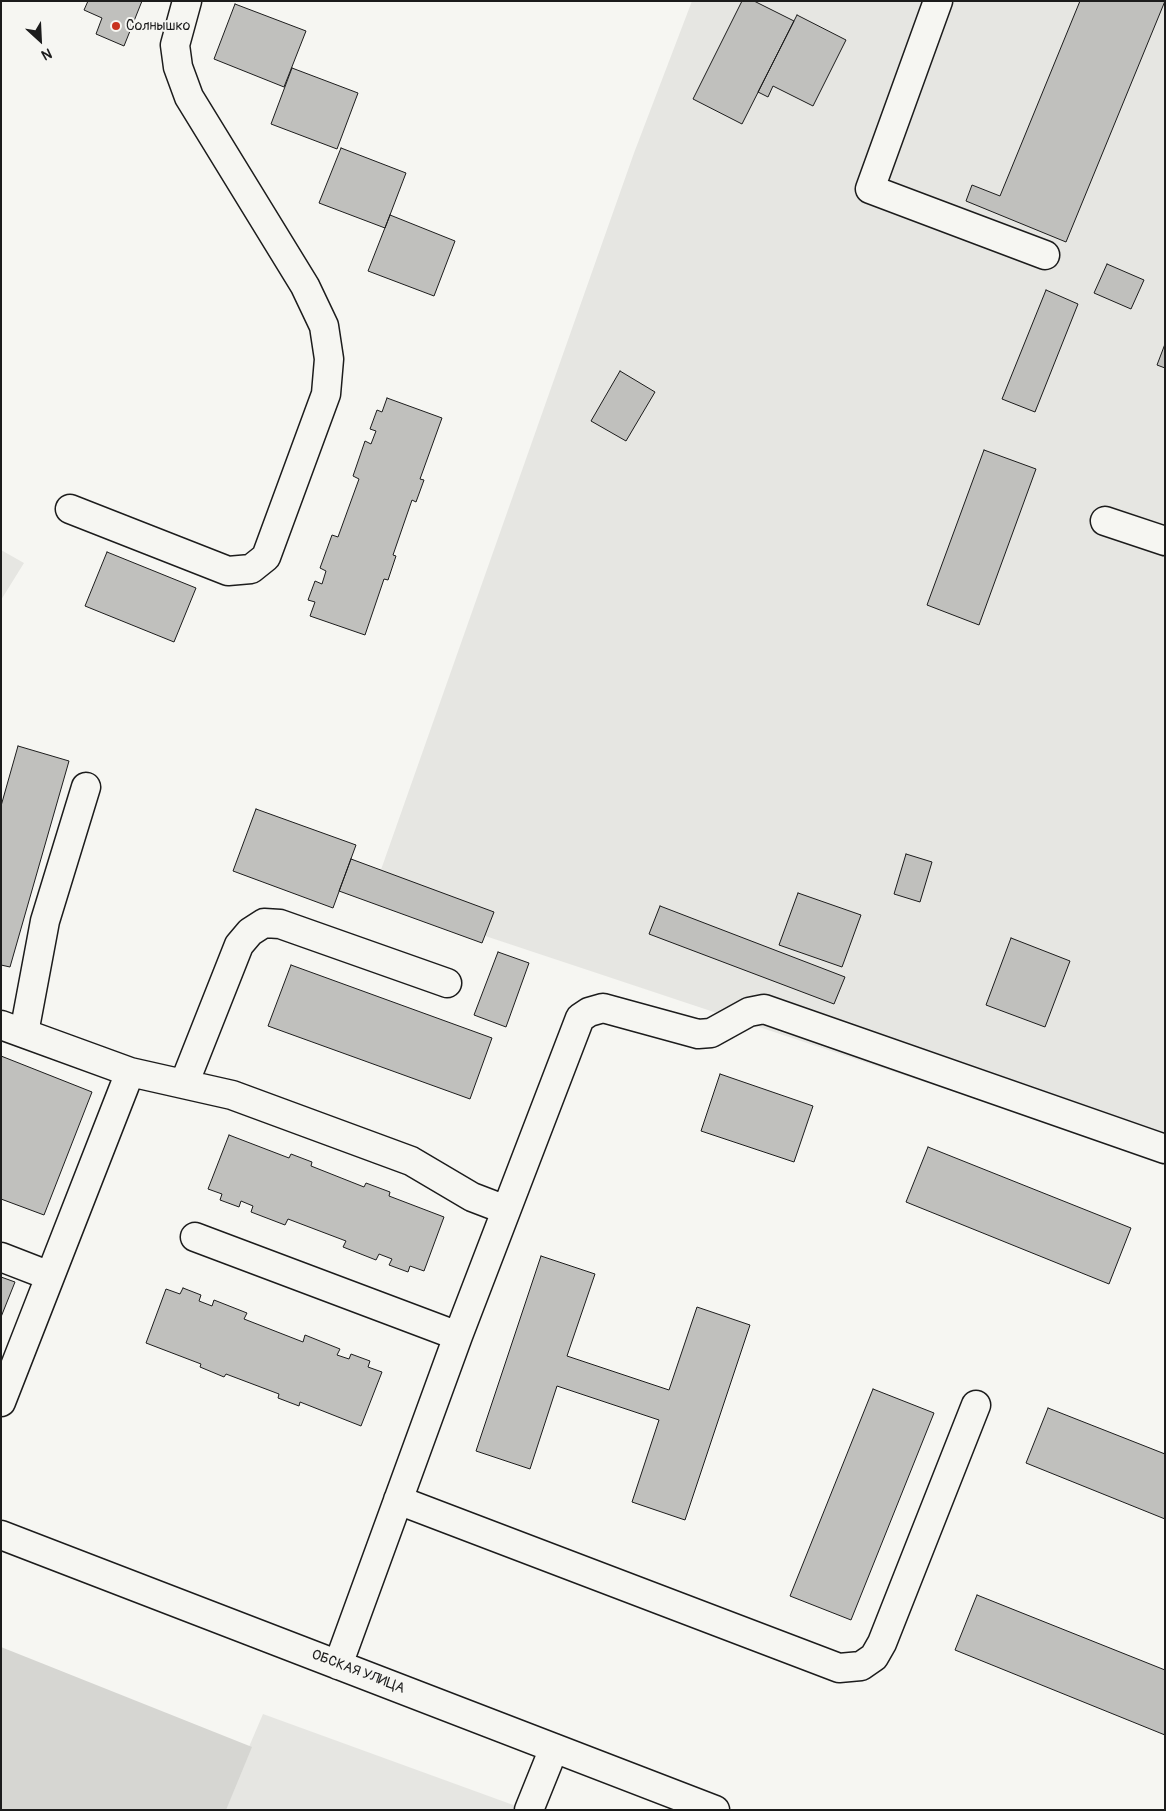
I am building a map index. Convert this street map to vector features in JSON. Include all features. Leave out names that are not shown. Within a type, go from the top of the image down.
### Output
[{"type":"street","points":[[70,510],[228,571],[251,569],[266,557],[326,394],[329,359],[324,326],[305,286],[189,97],[178,67],[175,45],[187,1]]},
{"type":"street","points":[[938,1],[870,189],[1045,255]]},
{"type":"street","points":[[1105,521],[1165,541]]},
{"type":"street","points":[[86,787],[12,1029],[130,1072],[232,1095],[411,1161],[472,1198],[506,1210]]},
{"type":"street","points":[[184,1084],[239,945],[250,932],[264,923],[280,924],[447,983]]},
{"type":"street","points":[[338,1665],[506,1210],[580,1018],[589,1012],[603,1008],[698,1034],[711,1033],[749,1012],[764,1009],[1165,1149]]},
{"type":"street","points":[[1,1401],[130,1072]]},
{"type":"street","points":[[194,1237],[458,1336]]},
{"type":"street","points":[[1,1257],[50,1276]]},
{"type":"street","points":[[398,1500],[839,1668],[861,1666],[874,1657],[882,1643],[976,1405]]},
{"type":"street","name":"ОБСКАЯ УЛИЦА","points":[[1,1535],[714,1810]]},
{"type":"street","points":[[529,1810],[554,1748]]},
{"type":"shaded area","points":[[692,1],[1165,1],[1165,1162],[371,898],[634,153]]},
{"type":"shaded area","points":[[1,550],[24,563],[1,600]]},
{"type":"shaded area","points":[[1,1647],[252,1747],[226,1810],[1,1810]]},
{"type":"shaded area","points":[[263,1714],[527,1810],[222,1810]]},
{"type":"building","name":"Солнышко","points":[[88,1],[142,1],[124,46],[96,34],[102,18],[84,10]]},
{"type":"building","points":[[742,1],[754,1],[794,21],[742,124],[693,99]]},
{"type":"building","points":[[1080,1],[1165,1],[1066,242],[966,201],[972,185],[1000,196]]},
{"type":"building","points":[[235,4],[306,31],[284,87],[214,59]]},
{"type":"building","points":[[797,15],[846,40],[813,106],[773,86],[768,97],[758,92]]},
{"type":"building","points":[[292,68],[358,93],[337,149],[271,124]]},
{"type":"building","points":[[341,148],[406,173],[385,228],[319,203]]},
{"type":"building","points":[[390,215],[455,241],[434,296],[368,271]]},
{"type":"building","points":[[1107,264],[1144,280],[1131,309],[1094,293]]},
{"type":"building","points":[[1046,290],[1078,304],[1035,412],[1002,399]]},
{"type":"building","points":[[1165,344],[1165,368],[1157,365]]},
{"type":"building","points":[[620,371],[655,392],[626,441],[591,421]]},
{"type":"building","points":[[387,398],[442,418],[420,479],[424,480],[416,502],[412,500],[393,555],[396,556],[388,580],[384,579],[365,635],[310,616],[315,602],[308,600],[315,581],[322,584],[326,571],[320,568],[332,535],[338,537],[359,479],[353,476],[365,441],[371,444],[376,431],[370,429],[377,410],[382,412]]},
{"type":"building","points":[[984,450],[1036,469],[979,625],[927,605]]},
{"type":"building","points":[[107,552],[196,588],[174,642],[85,606]]},
{"type":"building","points":[[18,746],[69,761],[10,967],[1,965],[1,806]]},
{"type":"building","points":[[256,809],[356,845],[333,908],[233,871]]},
{"type":"building","points":[[906,854],[932,862],[920,902],[894,894]]},
{"type":"building","points":[[351,859],[494,912],[482,943],[339,891]]},
{"type":"building","points":[[798,893],[861,915],[842,967],[779,945]]},
{"type":"building","points":[[660,906],[845,977],[834,1004],[649,934]]},
{"type":"building","points":[[1011,938],[1070,961],[1045,1027],[986,1005]]},
{"type":"building","points":[[498,952],[529,963],[506,1027],[474,1015]]},
{"type":"building","points":[[291,965],[492,1038],[470,1099],[268,1026]]},
{"type":"building","points":[[1,1056],[92,1092],[44,1215],[1,1199]]},
{"type":"building","points":[[720,1074],[813,1106],[794,1162],[701,1131]]},
{"type":"building","points":[[229,1135],[289,1158],[291,1154],[312,1162],[311,1166],[364,1187],[366,1183],[390,1192],[389,1196],[444,1217],[424,1271],[410,1266],[408,1272],[389,1265],[392,1259],[379,1254],[376,1260],[343,1247],[346,1241],[288,1219],[285,1225],[251,1212],[253,1206],[241,1201],[239,1207],[220,1200],[222,1194],[208,1189]]},
{"type":"building","points":[[928,1147],[1131,1228],[1109,1284],[906,1202]]},
{"type":"building","points":[[541,1256],[595,1274],[567,1356],[669,1390],[697,1307],[750,1325],[685,1520],[632,1502],[659,1420],[557,1386],[530,1469],[476,1451]]},
{"type":"building","points":[[1,1277],[15,1282],[1,1317]]},
{"type":"building","points":[[183,1288],[201,1295],[199,1301],[212,1306],[214,1300],[247,1313],[244,1319],[303,1342],[305,1335],[340,1349],[337,1355],[349,1359],[351,1354],[370,1361],[368,1367],[382,1372],[361,1426],[300,1402],[299,1406],[278,1398],[279,1394],[226,1374],[224,1377],[200,1367],[201,1364],[146,1343],[166,1289],[180,1294]]},
{"type":"building","points":[[873,1389],[934,1413],[851,1620],[790,1596]]},
{"type":"building","points":[[1048,1408],[1165,1454],[1165,1519],[1026,1463]]},
{"type":"building","points":[[977,1595],[1165,1670],[1165,1735],[955,1650]]},
{"type":"place","name":"Солнышко","points":[[116,26]]}]
